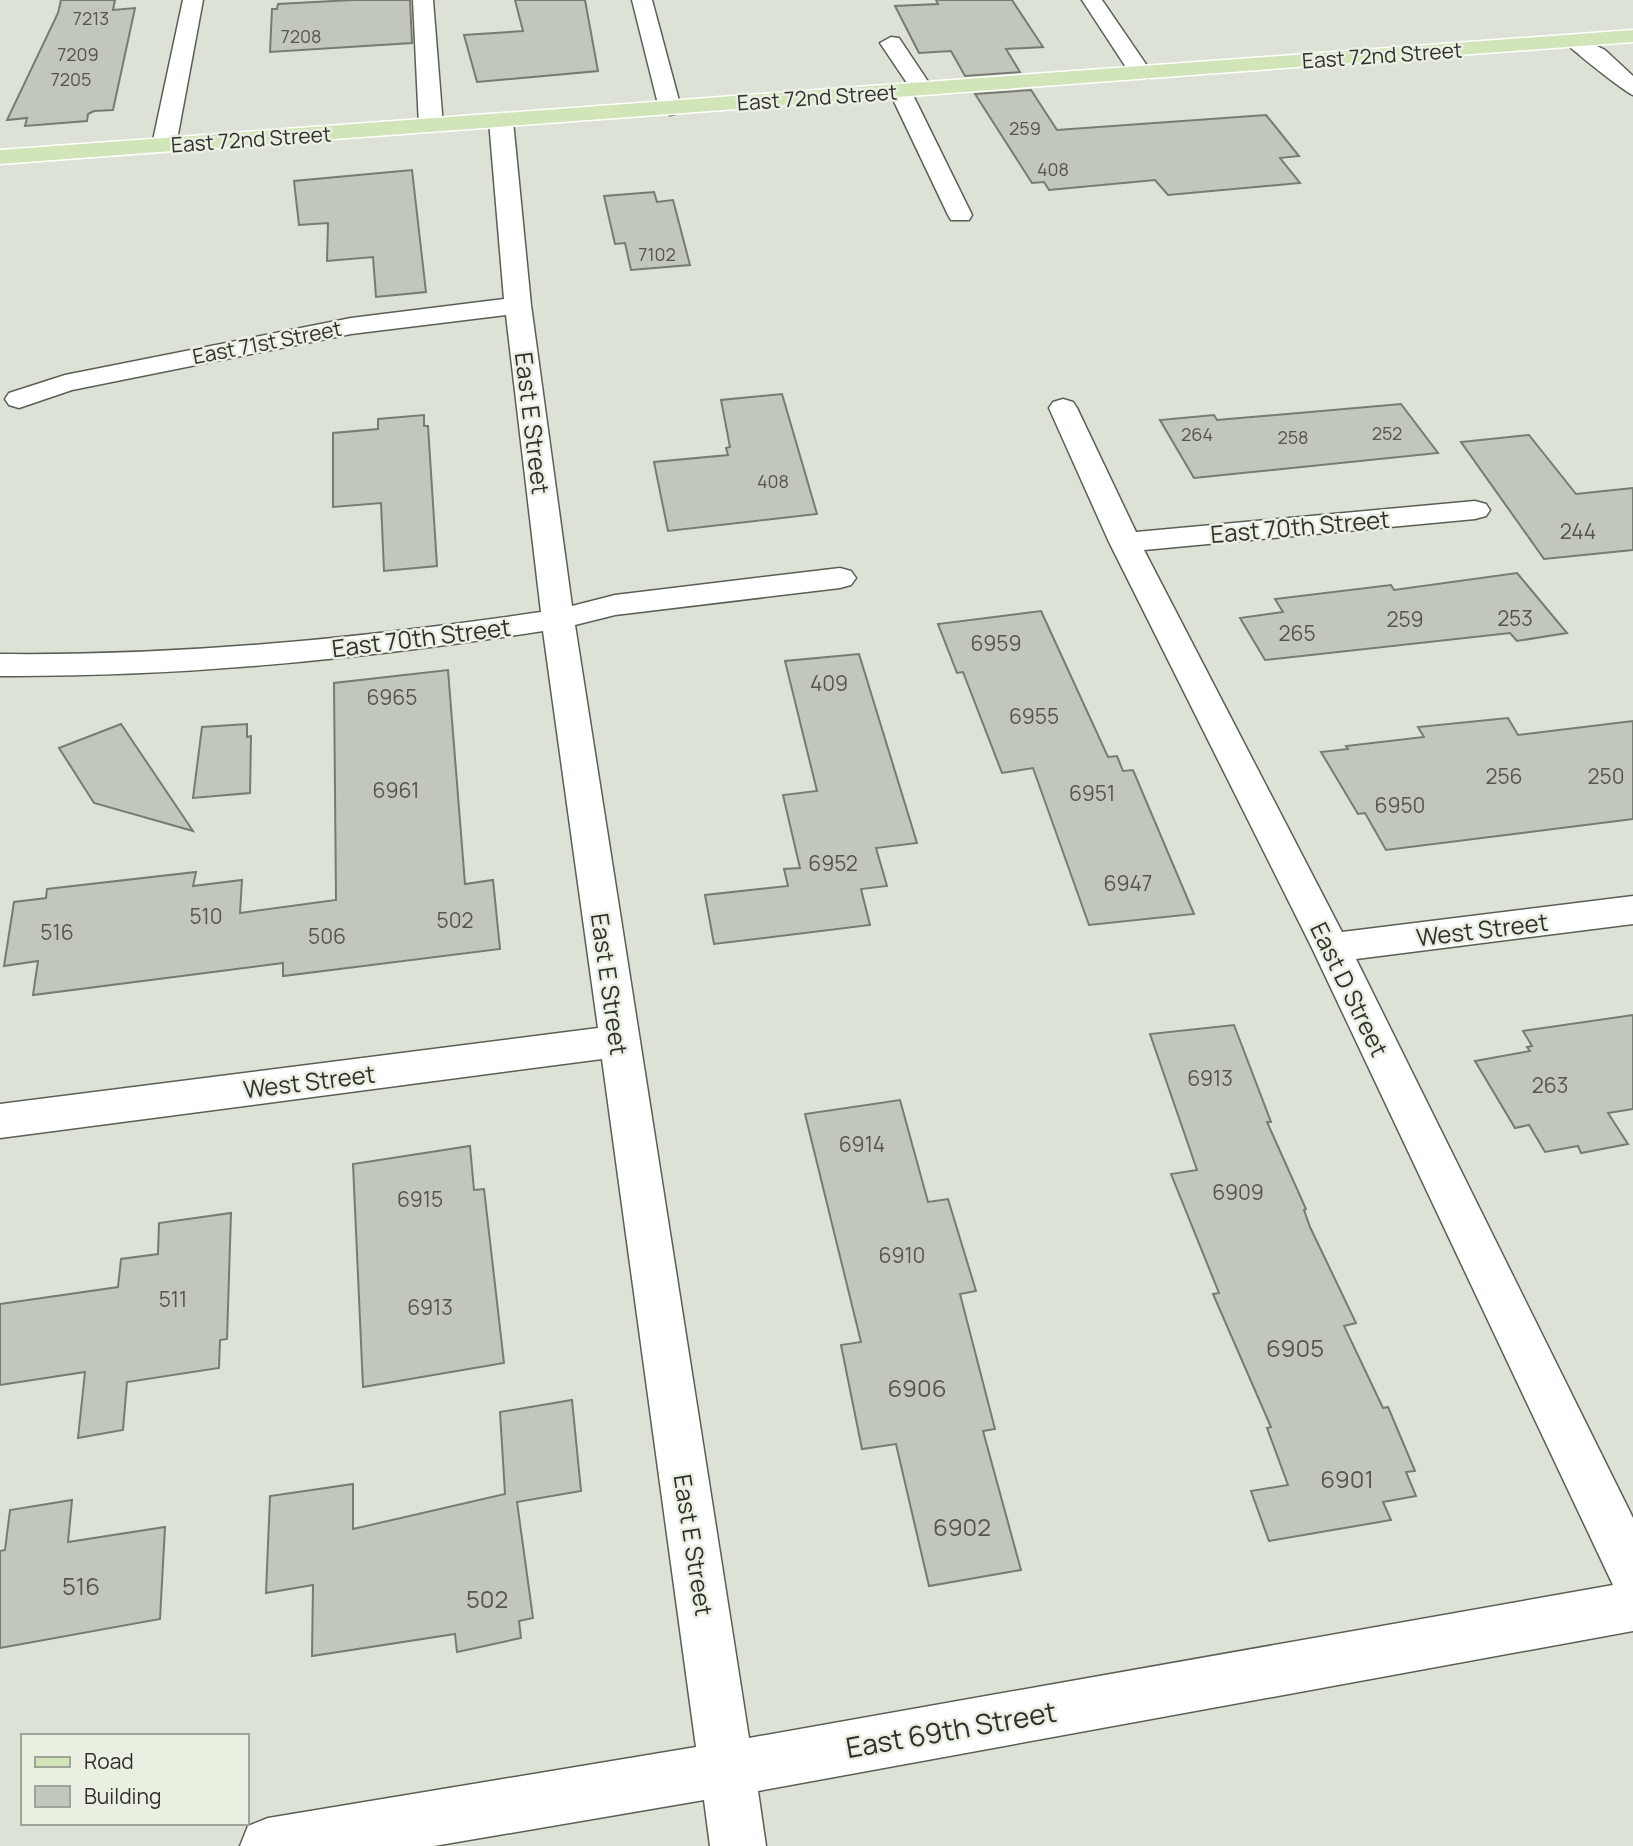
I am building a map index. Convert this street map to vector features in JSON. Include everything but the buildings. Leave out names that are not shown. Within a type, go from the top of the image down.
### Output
[{"type":"main road","name":"East 72nd Street","points":[[0,157],[1633,36]]},
{"type":"street","points":[[164,145],[193,0]]},
{"type":"street","points":[[423,0],[431,126]]},
{"type":"street","points":[[642,0],[670,108]]},
{"type":"street","points":[[1092,0],[1141,73]]},
{"type":"street","points":[[1575,41],[1597,55],[1633,88]]},
{"type":"street","points":[[891,43],[960,215]]},
{"type":"street","name":"East E Street","points":[[501,121],[519,305],[558,619],[738,1846]]},
{"type":"street","name":"East 71st Street","points":[[19,399],[65,383],[351,326],[519,305]]},
{"type":"street","name":"East D Street","points":[[1063,408],[1125,542],[1331,948],[1633,1572]]},
{"type":"street","name":"East 70th Street","points":[[1125,542],[1475,510]]},
{"type":"street","name":"East 70th Street","points":[[0,664],[104,666],[197,662],[437,637],[558,619],[615,605],[840,578]]},
{"type":"street","name":"West Street","points":[[1331,948],[1633,910]]},
{"type":"street","name":"West Street","points":[[0,1121],[618,1041]]},
{"type":"street","name":"East 69th Street","points":[[268,1846],[728,1769],[1633,1606]]}]
